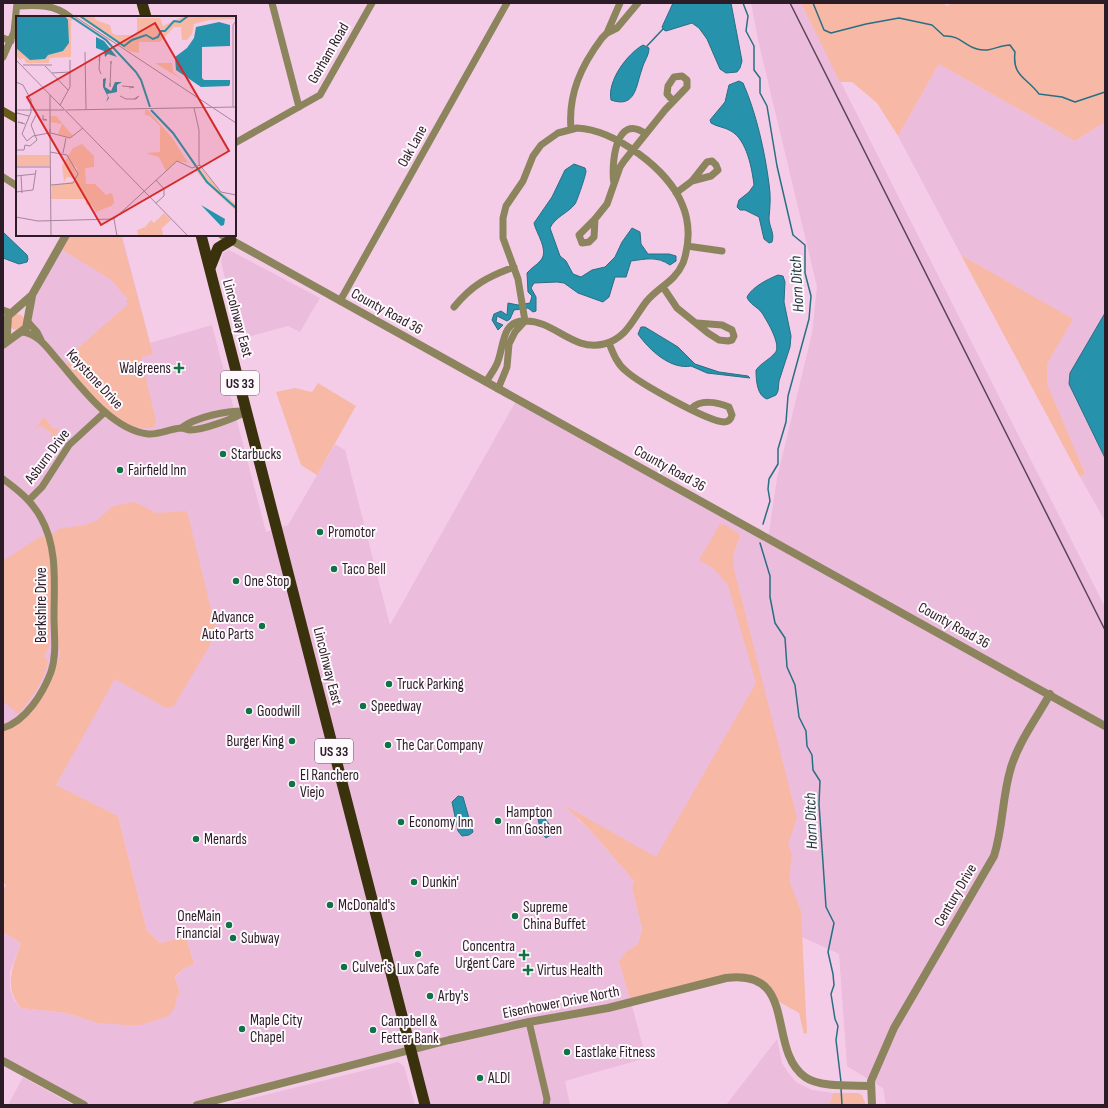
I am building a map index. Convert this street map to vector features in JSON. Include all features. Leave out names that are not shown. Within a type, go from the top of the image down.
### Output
[{"type":"highway","points":[[142,3],[146,16]]},
{"type":"highway","name":"Lincolnway East","points":[[202,236],[425,1105]]},
{"type":"highway","points":[[210,268],[218,248],[226,238]]},
{"type":"main road","points":[[3,112],[16,118]]},
{"type":"street","points":[[272,3],[299,107]]},
{"type":"street","name":"Gorham Road","points":[[236,142],[316,98],[322,92],[372,3]]},
{"type":"street","name":"Oak Lane","points":[[340,301],[507,3]]},
{"type":"street","points":[[571,129],[570,108],[573,90],[594,50],[607,33],[620,3]]},
{"type":"street","points":[[607,33],[617,28],[638,3]]},
{"type":"street","points":[[16,16],[17,5],[45,6],[58,9],[68,16]]},
{"type":"street","points":[[3,57],[11,41],[16,22]]},
{"type":"street","points":[[3,38],[11,41]]},
{"type":"street","points":[[595,219],[610,197],[620,167],[673,101]]},
{"type":"street","points":[[486,382],[498,360],[501,342],[506,332],[516,322],[525,320],[541,322],[581,344],[593,345],[608,342],[626,332],[645,303],[680,270],[687,246],[688,224],[681,202],[676,193],[657,171],[634,151],[618,141],[590,130],[571,129],[552,136],[541,145],[533,156],[523,181],[506,206],[502,230],[521,291],[525,320]]},
{"type":"street","points":[[614,184],[612,171],[618,141],[629,129],[639,130],[646,134]]},
{"type":"street","points":[[3,177],[16,185]]},
{"type":"street","points":[[676,193],[692,181]]},
{"type":"street","points":[[3,345],[26,328],[32,295],[65,236]]},
{"type":"street","name":"County Road 36","points":[[226,238],[1050,694],[1105,726]]},
{"type":"street","points":[[687,246],[722,251]]},
{"type":"street","points":[[454,307],[476,284],[488,277],[514,267]]},
{"type":"street","points":[[663,287],[677,308],[719,340],[728,342],[732,340],[734,336],[732,330],[722,325],[697,322]]},
{"type":"street","points":[[3,345],[5,322],[8,316],[32,295]]},
{"type":"street","points":[[3,310],[20,312],[27,320]]},
{"type":"street","name":"Keystone Drive","points":[[27,320],[37,332],[41,340],[105,412],[121,424],[137,432],[148,434],[181,428],[190,430],[236,418],[247,411]]},
{"type":"street","points":[[498,389],[507,367],[509,344],[515,332],[525,320]]},
{"type":"street","points":[[5,322],[11,331],[20,332]]},
{"type":"street","name":"Keystone Drive","points":[[20,332],[27,332],[41,340]]},
{"type":"street","points":[[608,342],[615,359],[625,371],[691,410],[703,416],[725,422],[730,419],[732,415],[729,407],[709,402],[699,403],[691,410]]},
{"type":"street","name":"Asburn Drive","points":[[28,500],[42,487],[69,445],[105,412]]},
{"type":"street","name":"Berkshire Drive","points":[[3,479],[28,500],[41,518],[54,562],[54,656],[50,672],[31,707],[14,724],[3,728]]},
{"type":"street","name":"Century Drive","points":[[872,1105],[871,1086],[876,1069],[894,1028],[994,856],[1000,837],[1006,785],[1010,769],[1016,754],[1050,694]]},
{"type":"street","name":"Eisenhower Drive North","points":[[197,1105],[411,1050],[529,1022],[608,1008],[726,978],[742,976],[756,980],[766,987],[774,999],[790,1056],[795,1067],[806,1077],[827,1084],[871,1086]]},
{"type":"street","points":[[529,1022],[547,1099],[546,1105]]},
{"type":"street","points":[[3,1061],[84,1105]]},
{"type":"shaded area","points":[[751,3],[801,3],[1105,607],[1105,1105],[886,1105],[883,1088],[847,1066],[839,954],[802,937],[575,817],[590,830],[634,881],[632,888],[642,929],[638,944],[627,951],[631,1002],[646,1058],[565,1081],[570,1105],[430,1105],[411,1050],[197,1105],[84,1105],[3,1061],[3,932],[21,943],[10,972],[10,988],[14,1000],[21,1008],[66,1013],[97,1023],[175,1007],[177,997],[180,994],[175,978],[183,969],[194,964],[186,937],[160,943],[147,931],[118,816],[56,785],[67,764],[3,727],[3,352],[28,311],[68,236],[122,236],[150,343],[212,325],[266,532],[288,525],[335,444],[345,450],[390,625],[517,399],[768,538],[777,478],[812,333],[817,287],[758,40]]},
{"type":"shaded area","points":[[801,3],[942,3],[948,6],[950,3],[1105,3],[1105,122],[1075,141],[939,64],[898,136],[877,103],[852,82],[840,82]]},
{"type":"shaded area","points":[[939,64],[1075,141],[1105,122],[1105,521],[1080,477],[1085,473],[1047,385],[1047,364],[1072,319],[961,255],[898,136]]},
{"type":"shaded area","points":[[68,236],[121,236],[153,354],[141,357],[156,421],[152,428],[133,426],[121,421],[92,395],[67,365],[68,357],[128,304],[126,302],[128,299],[110,279],[61,249]]},
{"type":"shaded area","points":[[229,250],[320,298],[300,332],[288,326],[244,338],[227,287],[221,261],[223,253]]},
{"type":"shaded area","points":[[961,255],[1073,319],[1047,364],[1047,384],[1085,473],[1080,477]]},
{"type":"shaded area","points":[[14,314],[20,314],[25,319],[23,328],[20,330],[14,330],[9,325],[9,319]]},
{"type":"shaded area","points":[[318,383],[356,406],[317,475],[301,465],[276,392],[295,388],[312,392]]},
{"type":"shaded area","points":[[44,417],[53,429],[59,428],[57,434],[53,437],[50,437],[52,433],[39,425],[36,429],[35,428]]},
{"type":"shaded area","points":[[135,502],[156,513],[187,511],[217,633],[174,706],[166,708],[115,679],[56,785],[118,816],[147,931],[160,943],[186,937],[194,964],[183,969],[175,977],[180,994],[177,997],[175,1007],[169,1016],[140,1025],[126,1025],[97,1023],[66,1013],[21,1008],[12,992],[11,976],[21,943],[3,932],[3,890],[6,885],[3,883],[3,731],[21,722],[60,657],[60,650],[58,648],[54,609],[50,609],[50,644],[44,657],[47,659],[45,672],[32,696],[18,714],[3,701],[3,561],[38,538],[56,532],[58,529],[85,525],[96,521],[113,506]]},
{"type":"shaded area","points":[[720,524],[726,525],[740,535],[733,556],[734,569],[797,818],[788,844],[792,855],[789,880],[801,911],[807,1033],[804,1034],[799,1013],[774,999],[766,987],[742,976],[631,1002],[619,961],[627,951],[638,944],[642,929],[632,888],[634,881],[590,830],[564,805],[656,857],[756,683],[728,585],[714,569],[699,560]]},
{"type":"shaded area","points":[[777,1039],[782,1063],[790,1075],[796,1082],[812,1090],[833,1093],[829,1105],[726,1105]]},
{"type":"shaded area","points":[[398,1062],[404,1066],[415,1105],[225,1105]]},
{"type":"shaded area","points":[[23,1077],[73,1105],[8,1105]]},
{"type":"shaded area","points":[[833,1093],[858,1093],[862,1095],[866,1105],[829,1105]]},
{"type":"water","points":[[673,3],[731,3],[742,61],[737,72],[726,73],[720,69],[707,39],[699,28],[692,23],[666,31],[664,30],[662,27]]},
{"type":"water","points":[[643,45],[649,48],[649,51],[634,94],[626,101],[619,102],[611,100],[612,85],[615,77],[625,61]]},
{"type":"water","points":[[739,81],[743,83],[748,94],[765,159],[770,193],[769,221],[773,236],[772,242],[769,243],[764,239],[759,217],[745,210],[740,210],[737,207],[739,200],[749,192],[754,185],[752,171],[745,148],[736,135],[729,130],[711,123],[710,120],[725,102],[729,85]]},
{"type":"water","points":[[574,164],[585,168],[586,171],[578,198],[575,204],[555,221],[550,228],[560,256],[566,261],[573,274],[581,277],[592,270],[605,267],[615,257],[622,242],[632,228],[640,232],[641,244],[648,254],[669,254],[676,256],[676,261],[670,265],[656,259],[631,261],[626,277],[615,277],[609,297],[603,302],[578,293],[564,283],[534,283],[531,288],[536,297],[536,311],[533,312],[528,308],[514,310],[510,319],[507,321],[497,316],[496,322],[503,325],[498,330],[492,320],[494,314],[501,311],[507,315],[508,303],[518,305],[530,303],[532,296],[528,292],[527,273],[541,260],[544,251],[534,223],[552,197],[565,170]]},
{"type":"water","points":[[3,232],[27,255],[27,262],[19,264],[3,258]]},
{"type":"water","points":[[778,275],[783,276],[785,282],[784,302],[791,336],[790,347],[779,381],[778,391],[776,395],[767,399],[761,395],[759,391],[756,370],[775,353],[777,344],[762,313],[750,302],[747,297],[756,287]]},
{"type":"water","points":[[1105,313],[1105,458],[1069,384],[1070,373]]},
{"type":"water","points":[[641,327],[645,327],[678,347],[695,364],[719,372],[748,376],[750,378],[707,373],[691,366],[676,365],[668,362],[654,352],[638,334]]},
{"type":"water","points":[[458,796],[463,797],[473,832],[469,835],[462,836],[458,831],[452,802]]},
{"type":"water","points":[[542,815],[552,828],[552,834],[546,838],[541,832],[538,819]]},
{"type":"waterway","name":"Horn Ditch","points":[[743,3],[748,16],[746,31],[754,46],[754,70],[760,78],[760,93],[767,106],[777,166],[793,235],[805,245],[805,273],[811,296],[809,319],[788,396],[786,422],[778,449],[778,464],[769,479],[768,489],[770,501],[763,524]]},
{"type":"waterway","points":[[813,3],[824,30],[831,33],[866,24],[899,18],[932,25],[944,36],[954,37],[977,49],[986,50],[1010,45],[1015,52],[1015,60],[1018,71],[1039,94],[1062,97],[1075,102],[1105,92]]},
{"type":"waterway","points":[[647,46],[663,29]]},
{"type":"waterway","name":"Horn Ditch","points":[[760,543],[770,576],[770,597],[775,623],[785,638],[787,667],[795,685],[799,717],[806,731],[807,746],[812,755],[813,770],[820,781],[819,804],[826,907],[834,923],[828,952],[833,974],[834,985],[831,994],[835,1019],[838,1026],[836,1040],[841,1082]]},
{"type":"waterway","name":"Horn Ditch","points":[[841,1088],[842,1105]]},
{"type":"railway","points":[[790,3],[1105,630]]},
{"type":"place","name":"Walgreens","points":[[179,368]]},
{"type":"place","name":"Starbucks","points":[[223,454]]},
{"type":"place","name":"Fairfield Inn","points":[[120,470]]},
{"type":"place","name":"Promotor","points":[[320,532]]},
{"type":"place","name":"Taco Bell","points":[[334,569]]},
{"type":"place","name":"One Stop","points":[[236,581]]},
{"type":"place","name":"Advance Auto Parts","points":[[262,626]]},
{"type":"place","name":"Truck Parking","points":[[389,684]]},
{"type":"place","name":"Speedway","points":[[363,706]]},
{"type":"place","name":"Goodwill","points":[[249,711]]},
{"type":"place","name":"Burger King","points":[[292,741]]},
{"type":"place","name":"The Car Company","points":[[388,745]]},
{"type":"place","name":"El Ranchero Viejo","points":[[292,784]]},
{"type":"place","name":"Hampton Inn Goshen","points":[[498,821]]},
{"type":"place","name":"Economy Inn","points":[[401,822]]},
{"type":"place","name":"Menards","points":[[196,839]]},
{"type":"place","name":"Dunkin'","points":[[414,882]]},
{"type":"place","name":"McDonald's","points":[[330,905]]},
{"type":"place","name":"Supreme China Buffet","points":[[515,916]]},
{"type":"place","name":"OneMain Financial","points":[[229,925]]},
{"type":"place","name":"Subway","points":[[233,938]]},
{"type":"place","name":"Lux Cafe","points":[[418,954]]},
{"type":"place","name":"Concentra Urgent Care","points":[[524,955]]},
{"type":"place","name":"Culver's","points":[[344,967]]},
{"type":"place","name":"Virtus Health","points":[[528,970]]},
{"type":"place","name":"Arby's","points":[[430,996]]},
{"type":"place","name":"Maple City Chapel","points":[[242,1029]]},
{"type":"place","name":"Campbell & Fetter Bank","points":[[373,1030]]},
{"type":"place","name":"Eastlake Fitness","points":[[567,1052]]},
{"type":"place","name":"ALDI","points":[[480,1078]]}]
